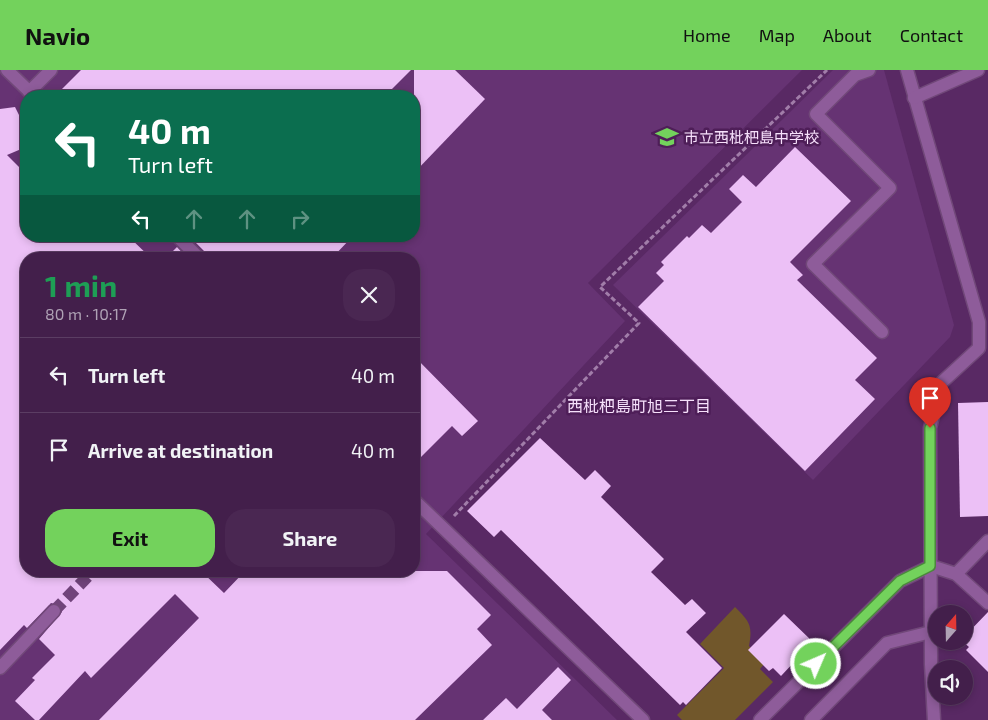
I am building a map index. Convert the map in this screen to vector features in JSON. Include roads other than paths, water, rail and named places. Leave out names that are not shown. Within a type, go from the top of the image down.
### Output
[{"type":"street","points":[[7,70],[28,90]]},
{"type":"street","points":[[35,90],[51,70]]},
{"type":"street","points":[[868,70],[855,75],[816,114],[890,188],[813,264],[882,332]]},
{"type":"street","points":[[914,98],[978,70]]},
{"type":"street","points":[[911,71],[914,98],[983,326],[979,348],[941,383],[930,428],[931,605]]},
{"type":"street","points":[[183,242],[193,252]]},
{"type":"street","points":[[420,506],[643,720]]},
{"type":"street","points":[[956,574],[988,541]]},
{"type":"street","points":[[760,720],[900,581],[930,566],[956,574],[988,603]]},
{"type":"street","points":[[0,668],[54,612]]},
{"type":"street","points":[[811,720],[887,642],[928,633]]},
{"type":"street","points":[[931,650],[934,720]]},
{"type":"tunnel","points":[[54,611],[87,577]]},
{"type":"place","name":"市立西枇杷島中学校","points":[[667,137]]},
{"type":"district","name":"西枇杷島町旭三丁目","points":[[639,405]]}]
